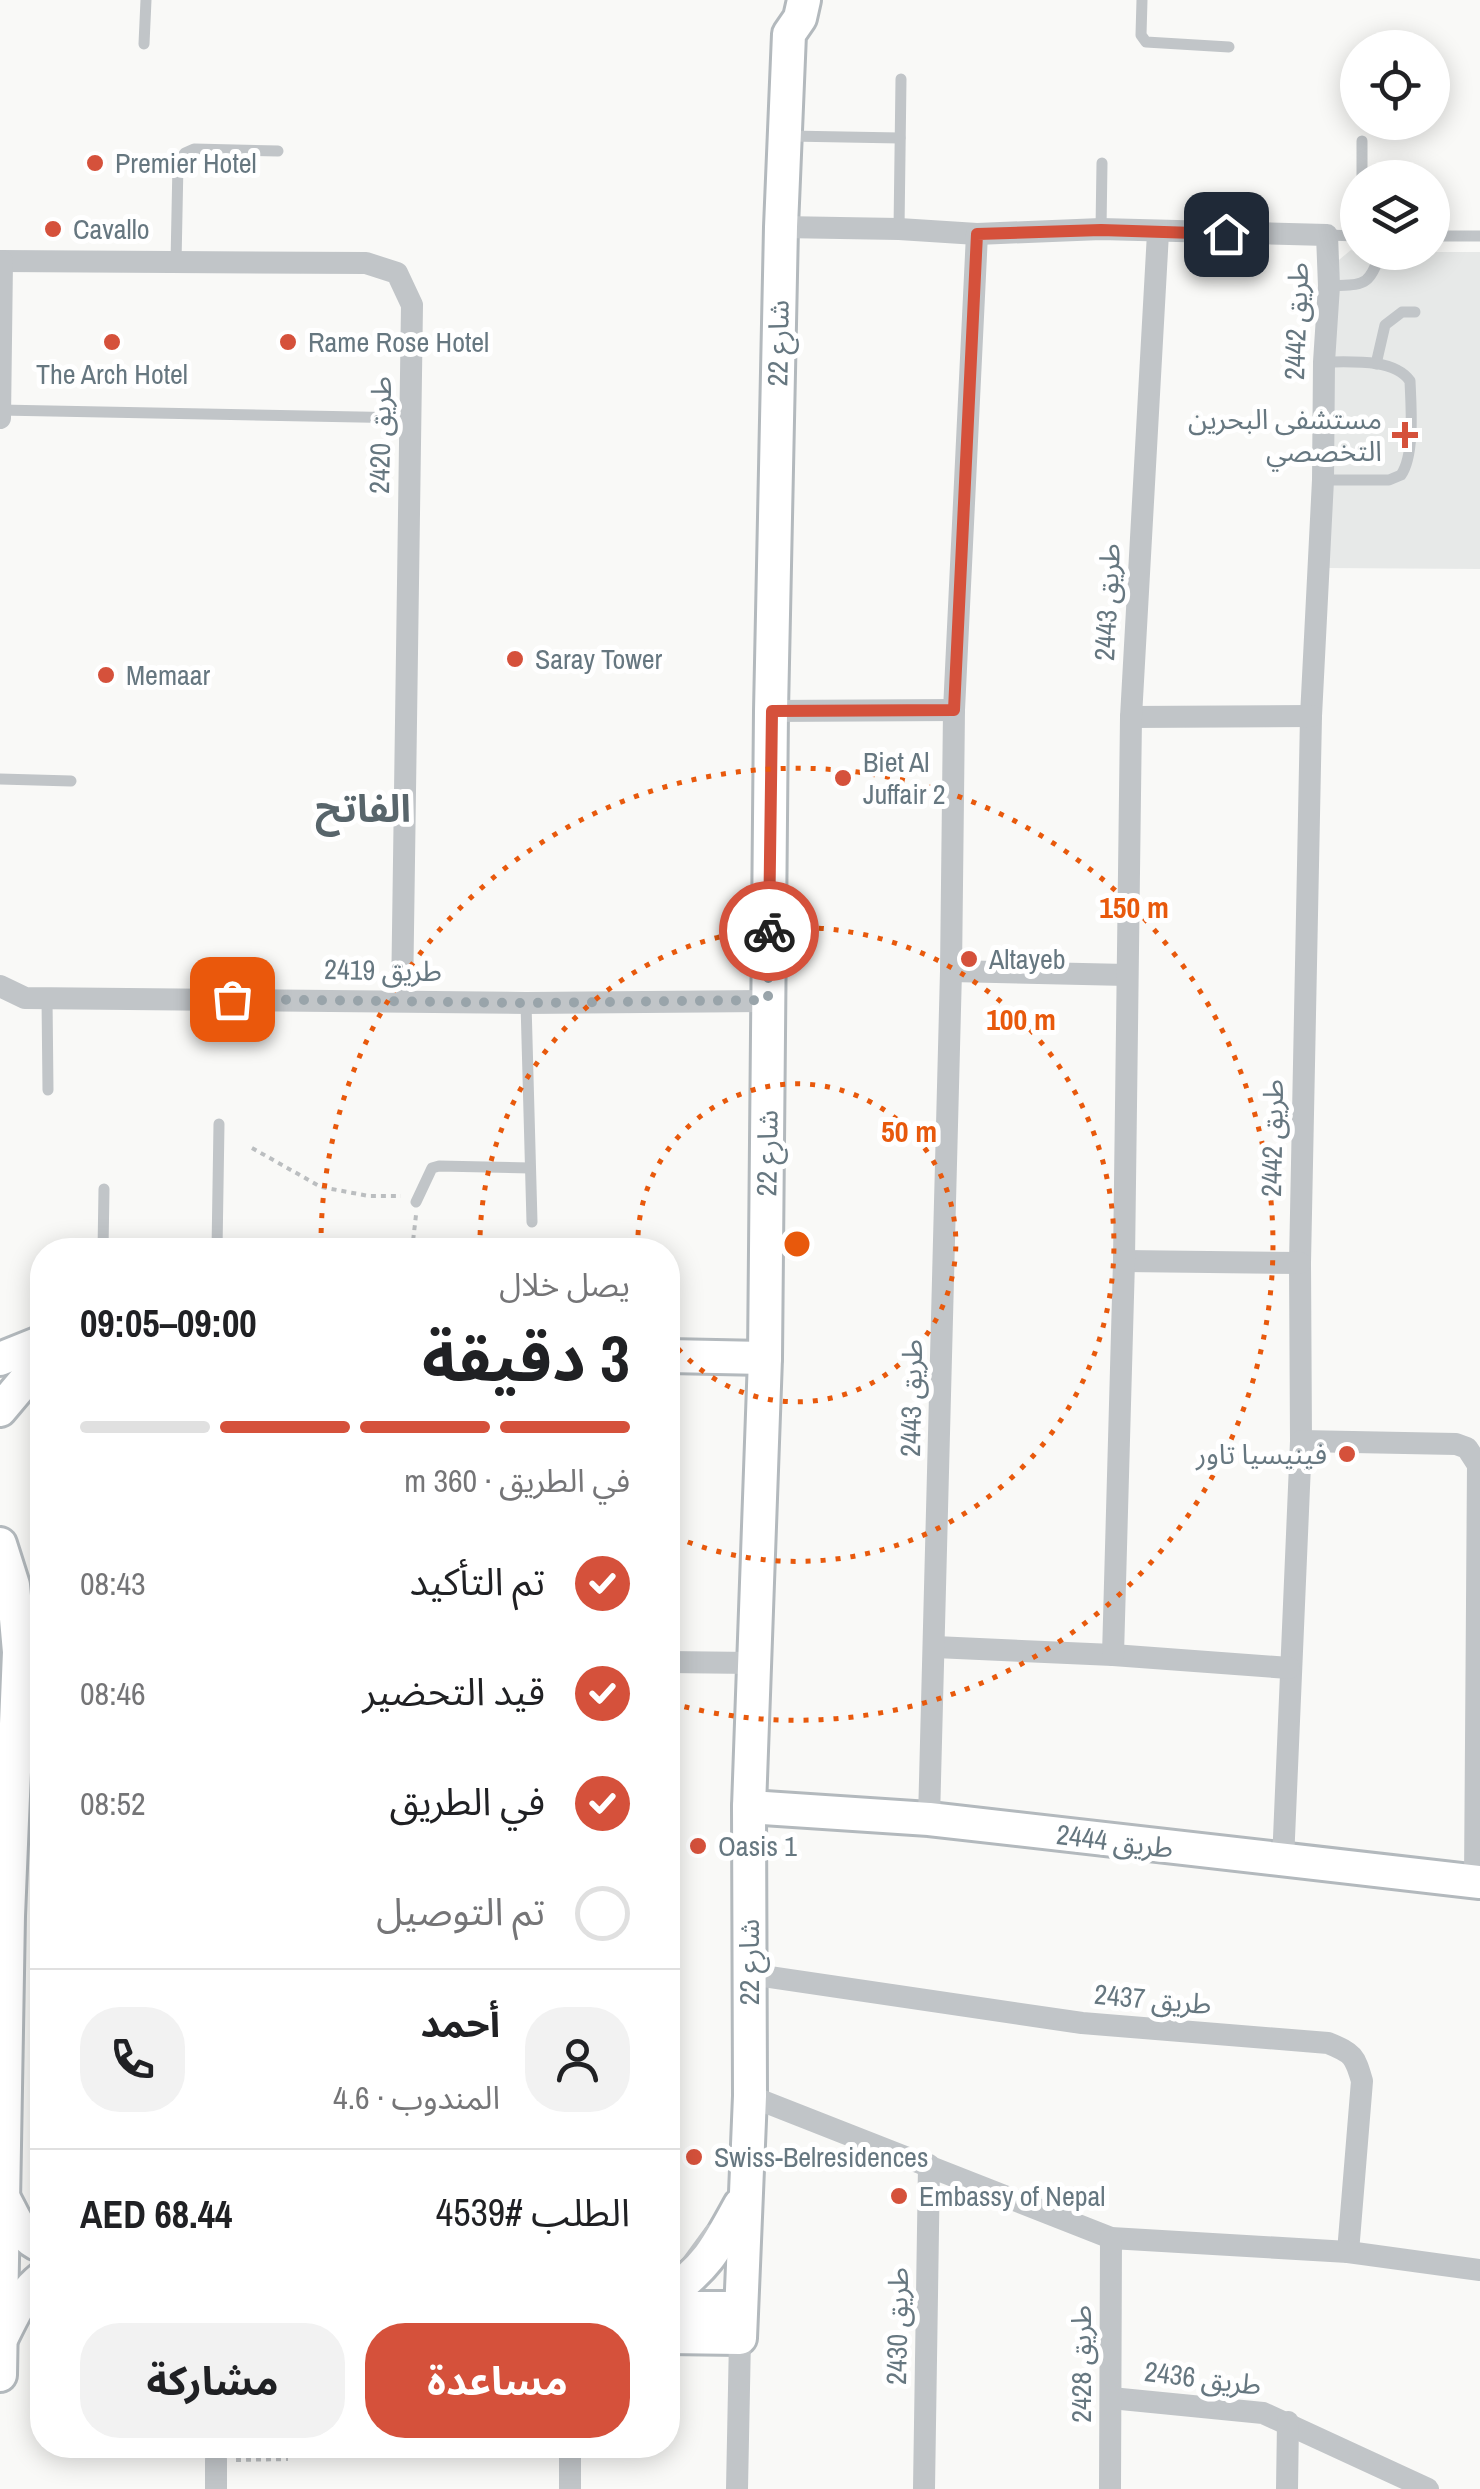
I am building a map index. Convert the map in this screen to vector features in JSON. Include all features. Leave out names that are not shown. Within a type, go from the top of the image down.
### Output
[{"type":"street","points":[[782,0],[789,34]]},
{"type":"street","name":"شارع 22","points":[[737,2489],[740,2206],[750,2096],[752,1663],[765,1358],[781,227],[789,34],[800,18],[804,0]]},
{"type":"street","name":"طريق 2442","points":[[781,227],[977,234],[1101,230],[1328,236],[1323,480],[1311,716],[1300,1263],[1302,1441],[1283,1861]]},
{"type":"street","name":"طريق 2443","points":[[1114,1654],[1131,717],[1158,233]]},
{"type":"street","name":"طريق 2443","points":[[929,1819],[954,710],[977,234]]},
{"type":"street","name":"طريق 2420","points":[[1,262],[35,254],[145,256],[176,262],[366,263],[397,273],[412,306],[411,418],[388,1003]]},
{"type":"street","points":[[0,414],[1,262]]},
{"type":"street","points":[[772,711],[954,710]]},
{"type":"street","points":[[1131,717],[1311,716]]},
{"type":"street","points":[[951,971],[1127,974]]},
{"type":"street","name":"طريق 2419","points":[[0,986],[25,998],[460,1005],[768,1000]]},
{"type":"street","points":[[1124,1261],[1300,1263]]},
{"type":"street","points":[[680,1356],[765,1358]]},
{"type":"street","points":[[0,1359],[30,1358]]},
{"type":"street","points":[[0,1385],[30,1365]]},
{"type":"street","points":[[0,1410],[30,1371]]},
{"type":"street","points":[[1302,1441],[1456,1444],[1467,1448],[1478,1465],[1478,1881]]},
{"type":"street","points":[[0,1544],[13,1584],[19,1652],[4,1927],[0,2375]]},
{"type":"street","points":[[935,1647],[1114,1654],[1289,1668]]},
{"type":"street","points":[[680,1662],[752,1663]]},
{"type":"street","name":"طريق 2444","points":[[749,1807],[929,1819],[1478,1881]]},
{"type":"street","name":"طريق 2437","points":[[749,1974],[1082,2023],[1328,2043],[1346,2050],[1356,2059],[1362,2081],[1348,2252]]},
{"type":"street","points":[[750,2096],[1111,2238],[1348,2252],[1480,2270]]},
{"type":"street","name":"طريق 2430","points":[[924,2489],[929,2165]]},
{"type":"street","points":[[1,2193],[18,2228],[30,2239]]},
{"type":"street","points":[[680,2288],[717,2249],[740,2206]]},
{"type":"street","name":"طريق 2428","points":[[1110,2489],[1111,2238]]},
{"type":"street","points":[[0,2340],[18,2303],[30,2290]]},
{"type":"street","points":[[680,2300],[739,2323]]},
{"type":"street","points":[[680,2334],[739,2323]]},
{"type":"street","name":"طريق 2436","points":[[1111,2398],[1263,2412],[1428,2489]]},
{"type":"street","name":"طريق 2436","points":[[1286,2489],[1288,2422]]},
{"type":"street","points":[[570,2458],[570,2489]]},
{"type":"street","points":[[216,2460],[216,2489]]},
{"type":"lane","points":[[144,44],[146,0]]},
{"type":"lane","points":[[1142,0],[1144,40],[1228,47]]},
{"type":"lane","points":[[899,229],[901,79]]},
{"type":"lane","points":[[784,136],[900,138]]},
{"type":"lane","points":[[1362,141],[1362,160]]},
{"type":"lane","points":[[176,262],[181,156],[194,149],[278,151]]},
{"type":"lane","points":[[1101,230],[1102,163]]},
{"type":"lane","points":[[1328,236],[1340,236]]},
{"type":"lane","points":[[1450,236],[1480,236]]},
{"type":"lane","points":[[1329,286],[1361,286],[1368,282],[1373,270]]},
{"type":"lane","points":[[1376,364],[1385,325],[1402,312],[1415,312]]},
{"type":"lane","points":[[1323,480],[1389,480],[1401,475],[1406,468],[1411,412],[1410,380],[1401,372],[1376,364],[1324,362]]},
{"type":"lane","points":[[0,414],[411,418]]},
{"type":"lane","points":[[0,779],[70,781]]},
{"type":"lane","points":[[48,998],[48,1090]]},
{"type":"lane","points":[[526,1003],[532,1222]]},
{"type":"lane","points":[[217,1238],[219,1124]]},
{"type":"lane","points":[[416,1202],[432,1168],[530,1168]]},
{"type":"lane","points":[[103,1238],[104,1189]]},
{"type":"path","points":[[252,1148],[321,1187],[368,1196],[404,1196],[416,1202],[413,1238]]},
{"type":"path","points":[[216,2460],[288,2459]]},
{"type":"shaded area","name":"مستشفى البحرين التخصصي","points":[[1450,252],[1480,252],[1480,569],[1326,568],[1334,264],[1340,259],[1340,270],[1450,270]]},
{"type":"way so far","points":[[232,999],[526,1003],[768,1000],[769,931]]},
{"type":"place","name":"Premier Hotel","points":[[95,163]]},
{"type":"place","name":"Cavallo","points":[[53,229]]},
{"type":"place","name":"The Arch Hotel","points":[[112,342]]},
{"type":"place","name":"Rame Rose Hotel","points":[[288,342]]},
{"type":"place","name":"مستشفى البحرين التخصصي","points":[[1405,435]]},
{"type":"place","name":"Saray Tower","points":[[515,659]]},
{"type":"place","name":"Memaar","points":[[106,675]]},
{"type":"place","name":"Biet Al Juffair 2","points":[[843,778]]},
{"type":"place","name":"Altayeb","points":[[969,959]]},
{"type":"place","name":"فينيسيا تاور","points":[[1347,1454]]},
{"type":"place","name":"Oasis 1","points":[[698,1846]]},
{"type":"place","name":"Swiss-Belresidences","points":[[694,2157]]},
{"type":"place","name":"Embassy of Nepal","points":[[899,2196]]},
{"type":"district","name":"الفاتح","points":[[363,809]]},
{"type":"route","points":[[769,931],[772,711],[954,710],[977,234],[1101,230],[1226,234]]}]
